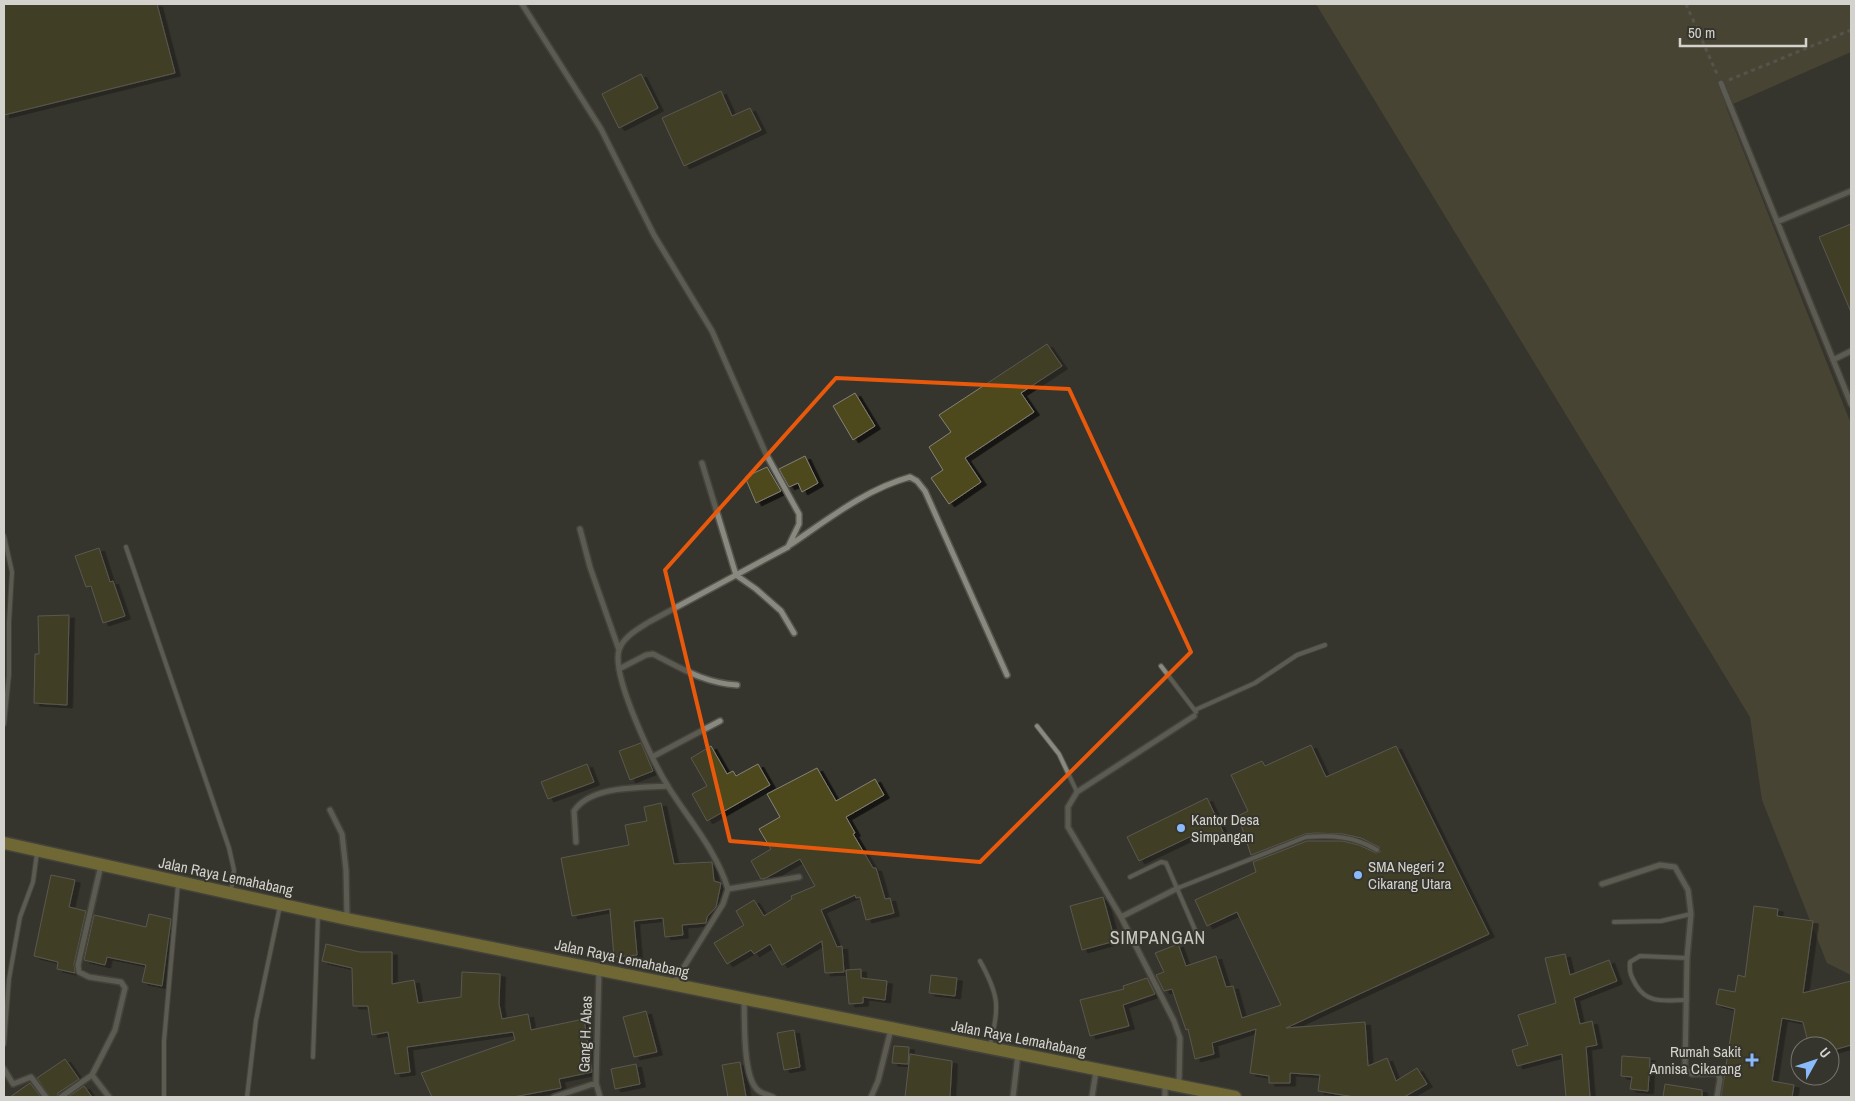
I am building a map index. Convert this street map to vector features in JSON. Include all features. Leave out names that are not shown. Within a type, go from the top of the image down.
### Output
[{"type":"main road","name":"Jalan Raya Lemahabang","points":[[4,844],[346,919],[599,971],[1235,1097]]},
{"type":"street","points":[[522,4],[601,129],[654,234],[712,331],[762,446],[799,514],[799,524],[788,547]]},
{"type":"street","points":[[1721,83],[1851,404]]},
{"type":"street","points":[[1777,222],[1851,190]]},
{"type":"street","points":[[1833,360],[1851,351]]},
{"type":"street","points":[[702,463],[736,575],[756,589],[781,611],[794,633]]},
{"type":"street","points":[[620,650],[629,636],[649,622],[788,547],[836,514],[886,485],[910,478],[917,481],[925,491],[1007,676]]},
{"type":"street","points":[[580,528],[590,567],[620,650],[619,669],[635,719],[668,786],[719,862],[728,889],[723,904],[672,985]]},
{"type":"street","points":[[619,669],[646,655],[654,654],[696,676],[719,684],[737,685]]},
{"type":"street","points":[[1179,1087],[1180,1038],[1164,998],[1068,827],[1068,807],[1077,792],[1195,713]]},
{"type":"street","points":[[654,756],[720,721]]},
{"type":"street","points":[[576,842],[574,811],[584,801],[597,794],[611,790],[668,786]]},
{"type":"street","points":[[330,810],[342,834],[346,870],[346,919]]},
{"type":"street","points":[[1602,884],[1660,864],[1668,864],[1676,868],[1684,879],[1688,890],[1691,914],[1687,958],[1685,1069],[1692,1074],[1718,1073],[1720,1079],[1717,1097]]},
{"type":"street","points":[[61,1097],[92,1075],[115,1030],[125,988],[120,982],[89,977],[79,972],[78,965],[101,865]]},
{"type":"street","points":[[728,889],[799,877]]},
{"type":"street","points":[[1120,917],[1178,888]]},
{"type":"street","name":"Gang H. Abas","points":[[599,971],[596,1083],[600,1097]]},
{"type":"street","points":[[744,999],[746,1050],[750,1077],[758,1091],[773,1097]]},
{"type":"street","points":[[871,1097],[878,1081],[891,1029]]},
{"type":"street","points":[[1013,1097],[1018,1054]]},
{"type":"street","points":[[4,1069],[13,1084],[31,1077],[46,1097]]},
{"type":"street","points":[[1092,1097],[1096,1070]]},
{"type":"street","points":[[92,1075],[109,1097]]},
{"type":"street","points":[[554,1097],[596,1083]]},
{"type":"street","points":[[1165,1084],[1165,1097]]},
{"type":"lane","points":[[4,536],[12,572],[9,622],[9,675],[4,724]]},
{"type":"lane","points":[[126,547],[229,848],[234,870],[231,893]]},
{"type":"lane","points":[[1161,666],[1195,713],[1255,683],[1297,655],[1325,645]]},
{"type":"lane","points":[[1037,726],[1059,754],[1077,792]]},
{"type":"lane","points":[[1178,888],[1306,837],[1326,835],[1346,837],[1359,840],[1377,850]]},
{"type":"lane","points":[[4,1044],[9,979],[20,917],[32,882],[37,851]]},
{"type":"lane","points":[[1130,877],[1164,862],[1178,888],[1199,940]]},
{"type":"lane","points":[[164,1097],[164,1041],[178,882]]},
{"type":"lane","points":[[247,1097],[256,1020],[280,904]]},
{"type":"lane","points":[[313,1057],[318,912]]},
{"type":"lane","points":[[1614,922],[1661,921],[1691,914]]},
{"type":"lane","points":[[1687,958],[1640,956],[1630,962],[1629,973],[1642,995],[1652,1000],[1687,1000]]},
{"type":"lane","points":[[980,961],[993,984],[997,998],[996,1020],[990,1048]]},
{"type":"path","points":[[1686,4],[1721,83],[1851,30]]},
{"type":"highlighted area","points":[[836,378],[1069,389],[1191,652],[980,862],[730,841],[665,570]]},
{"type":"shaded area","points":[[1316,4],[1851,4],[1851,52],[1726,107],[1851,424],[1851,975],[1827,963],[1762,800],[1750,717]]},
{"type":"building","points":[[4,4],[157,4],[175,73],[4,115]]},
{"type":"building","points":[[641,74],[658,108],[619,128],[602,94]]},
{"type":"building","points":[[721,91],[732,116],[750,108],[761,130],[684,166],[662,118]]},
{"type":"building","points":[[1851,224],[1851,312],[1819,237]]},
{"type":"building","points":[[1047,344],[1062,366],[1021,393],[1034,412],[965,458],[981,482],[949,504],[931,478],[943,470],[929,447],[951,432],[939,415]]},
{"type":"building","points":[[855,393],[875,426],[853,440],[833,406]]},
{"type":"building","points":[[805,456],[818,483],[802,492],[798,483],[789,487],[779,469]]},
{"type":"building","points":[[767,467],[781,491],[756,503],[745,477]]},
{"type":"building","points":[[99,548],[110,582],[113,581],[125,616],[103,623],[91,586],[86,587],[75,556]]},
{"type":"building","points":[[69,615],[67,705],[34,703],[35,654],[39,654],[38,616]]},
{"type":"building","points":[[641,743],[653,771],[630,780],[619,751]]},
{"type":"building","name":"SMA Negeri 2 Cikarang Utara","points":[[1311,745],[1326,777],[1396,746],[1489,934],[1286,1028],[1365,1022],[1368,1066],[1387,1058],[1396,1081],[1417,1068],[1427,1084],[1404,1097],[1355,1097],[1318,1091],[1320,1075],[1290,1073],[1290,1083],[1269,1083],[1269,1076],[1250,1073],[1256,1029],[1212,1043],[1214,1054],[1195,1059],[1188,1029],[1186,1030],[1172,989],[1164,991],[1156,975],[1164,972],[1155,953],[1178,944],[1186,966],[1216,956],[1226,987],[1233,986],[1242,1018],[1281,1005],[1237,912],[1207,926],[1195,900],[1256,872],[1253,862],[1307,841],[1342,841],[1359,845],[1376,853],[1380,852],[1379,847],[1361,838],[1343,834],[1315,833],[1305,834],[1251,855],[1238,816],[1248,811],[1231,775],[1262,761],[1265,766]]},
{"type":"building","points":[[711,746],[727,774],[733,771],[736,776],[758,764],[770,785],[707,821],[692,794],[707,786],[691,758]]},
{"type":"building","points":[[587,764],[594,782],[548,799],[541,782]]},
{"type":"building","points":[[817,768],[836,801],[875,779],[884,795],[846,817],[855,833],[853,834],[873,868],[876,868],[885,899],[890,898],[894,913],[866,920],[860,897],[856,898],[855,895],[821,910],[837,947],[842,946],[844,972],[825,973],[822,941],[782,965],[770,944],[754,954],[751,950],[727,964],[714,943],[744,925],[736,911],[754,900],[764,916],[792,899],[791,896],[815,886],[800,859],[761,879],[751,861],[771,849],[759,829],[780,817],[767,794]]},
{"type":"building","name":"Kantor Desa Simpangan","points":[[1207,798],[1223,832],[1204,841],[1200,832],[1139,861],[1127,837]]},
{"type":"building","points":[[661,803],[674,864],[712,862],[714,881],[721,883],[716,907],[707,917],[706,923],[682,925],[683,935],[665,937],[663,918],[634,921],[637,955],[614,957],[610,909],[572,916],[561,858],[629,845],[625,825],[647,821],[644,807]]},
{"type":"building","points":[[51,875],[75,880],[69,907],[86,911],[74,964],[75,973],[57,969],[58,962],[34,956]]},
{"type":"building","points":[[1103,897],[1115,941],[1082,950],[1070,906]]},
{"type":"building","points":[[1754,906],[1778,909],[1777,916],[1813,921],[1803,993],[1851,981],[1851,1045],[1840,1048],[1840,1036],[1806,1036],[1803,1022],[1782,1018],[1772,1081],[1794,1086],[1792,1097],[1721,1097],[1735,1009],[1716,1004],[1719,989],[1735,992],[1738,975],[1745,977]]},
{"type":"building","points":[[149,914],[171,919],[162,986],[142,982],[146,965],[107,957],[105,965],[84,960],[94,915],[146,927]]},
{"type":"building","points":[[326,944],[360,952],[392,952],[392,984],[414,980],[418,1003],[461,997],[462,972],[500,974],[499,1004],[502,1019],[528,1014],[531,1030],[584,1019],[592,1072],[559,1079],[561,1088],[513,1097],[432,1097],[421,1073],[515,1040],[513,1032],[407,1047],[410,1072],[395,1074],[388,1032],[372,1035],[368,1006],[353,1006],[352,968],[322,961]]},
{"type":"building","points":[[1565,954],[1570,975],[1609,960],[1617,981],[1574,998],[1580,1024],[1592,1021],[1597,1045],[1586,1047],[1590,1097],[1566,1097],[1562,1054],[1517,1066],[1512,1050],[1528,1045],[1518,1015],[1556,1003],[1545,958]]},
{"type":"building","points":[[861,969],[861,978],[887,981],[885,1000],[863,997],[863,1003],[849,1004],[846,970]]},
{"type":"building","points":[[931,975],[957,978],[955,996],[929,993]]},
{"type":"building","points":[[1147,978],[1155,994],[1123,1005],[1129,1026],[1090,1036],[1080,1000],[1124,989],[1123,986]]},
{"type":"building","points":[[646,1011],[657,1052],[634,1057],[623,1017]]},
{"type":"building","points":[[794,1030],[800,1067],[784,1070],[777,1033]]},
{"type":"building","points":[[894,1046],[909,1047],[908,1064],[892,1063]]},
{"type":"building","points":[[910,1054],[952,1061],[950,1097],[905,1097]]},
{"type":"building","points":[[1622,1056],[1650,1058],[1648,1091],[1630,1089],[1632,1077],[1621,1076]]},
{"type":"building","points":[[65,1059],[79,1079],[58,1093],[57,1097],[50,1097],[37,1078]]},
{"type":"building","points":[[740,1062],[746,1097],[728,1097],[722,1065]]},
{"type":"building","points":[[636,1064],[640,1084],[615,1089],[611,1069]]},
{"type":"building","points":[[30,1083],[41,1097],[10,1097]]},
{"type":"building","points":[[1665,1084],[1702,1090],[1702,1097],[1663,1097]]},
{"type":"building","points":[[84,1086],[92,1097],[68,1097]]},
{"type":"place","name":"Kantor Desa Simpangan","points":[[1181,828]]},
{"type":"place","name":"SMA Negeri 2 Cikarang Utara","points":[[1358,875]]},
{"type":"place","name":"Rumah Sakit Annisa Cikarang","points":[[1752,1060]]},
{"type":"district","name":"SIMPANGAN","points":[[1158,937]]}]
